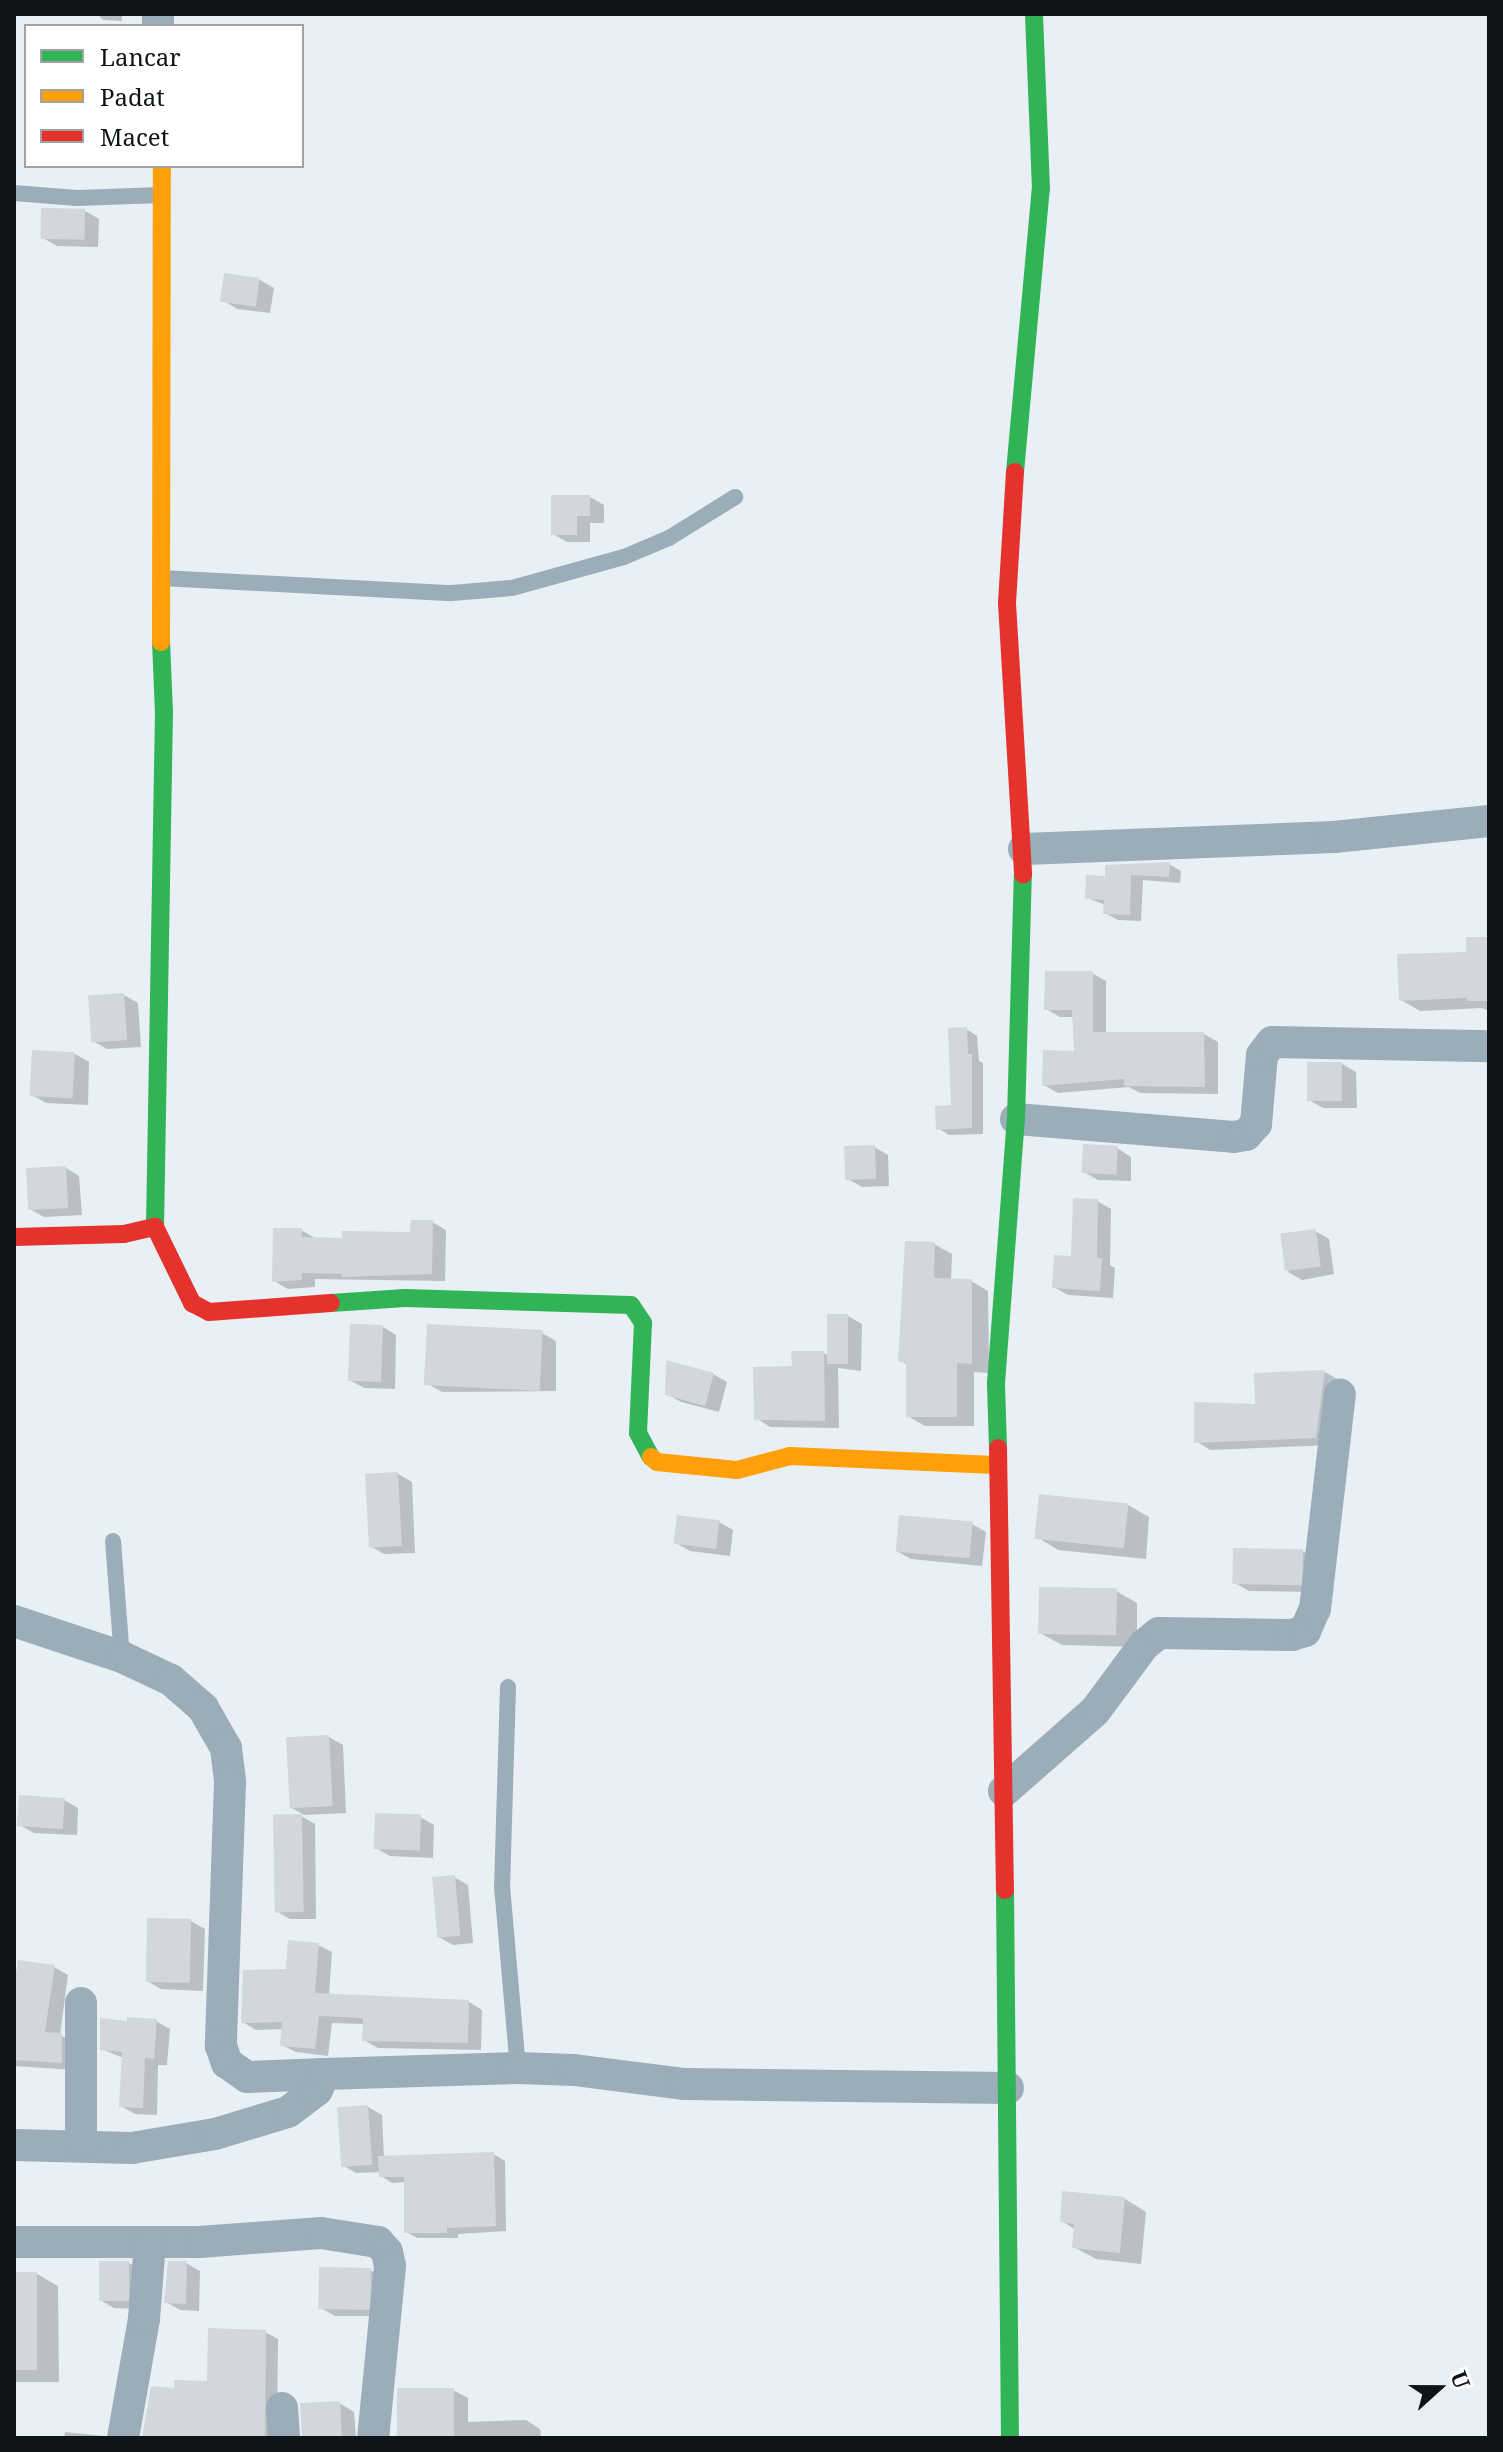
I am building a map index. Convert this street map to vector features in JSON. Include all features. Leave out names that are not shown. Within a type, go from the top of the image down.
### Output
[{"type":"street","points":[[1010,2438],[1001,1569],[995,1465],[996,1383],[1016,1119],[1024,849],[1007,603],[1018,427],[1041,189],[1034,14]]},
{"type":"street","points":[[162,168],[160,578],[164,713],[155,1227],[192,1303],[209,1312],[405,1298],[631,1305],[643,1323],[638,1433],[646,1454],[657,1462],[737,1470],[790,1456],[995,1465]]},
{"type":"street","points":[[1024,849],[1334,837],[1489,821]]},
{"type":"street","points":[[1016,1119],[1233,1137],[1246,1135],[1256,1124],[1262,1055],[1272,1042],[1489,1046]]},
{"type":"street","points":[[14,1237],[124,1234],[155,1227]]},
{"type":"street","points":[[1004,1791],[1095,1711],[1144,1645],[1159,1633],[1292,1635],[1305,1631],[1315,1609],[1340,1394]]},
{"type":"street","points":[[14,1621],[122,1657],[171,1680],[203,1708],[226,1748],[230,1782],[221,2046],[227,2063],[247,2077],[518,2068],[574,2070],[685,2084],[1008,2088]]},
{"type":"street","points":[[81,2003],[81,2145]]},
{"type":"street","points":[[14,2145],[132,2148],[241,2127],[302,2104],[317,2090],[324,2074]]},
{"type":"street","points":[[14,2242],[150,2242],[321,2233],[378,2242],[387,2252],[390,2266],[373,2408],[373,2438]]},
{"type":"street","points":[[123,2438],[146,2304],[150,2242]]},
{"type":"lane","points":[[14,193],[77,198],[163,195]]},
{"type":"lane","points":[[160,578],[452,593],[512,588],[635,552],[669,538],[735,497]]},
{"type":"lane","points":[[113,1541],[122,1657]]},
{"type":"lane","points":[[508,1687],[502,1886],[518,2068]]},
{"type":"building","points":[[41,208],[85,209],[84,240],[40,239]]},
{"type":"building","points":[[224,273],[260,278],[256,307],[220,302]]},
{"type":"building","points":[[551,495],[590,495],[590,516],[577,516],[577,535],[551,535]]},
{"type":"building","points":[[1170,862],[1169,877],[1131,875],[1130,915],[1103,914],[1104,900],[1085,899],[1086,875],[1105,876],[1105,865]]},
{"type":"building","points":[[1466,937],[1489,937],[1489,1001],[1467,1001],[1466,998],[1399,1001],[1397,954],[1466,952]]},
{"type":"building","points":[[1045,971],[1093,971],[1093,1032],[1204,1032],[1205,1087],[1124,1086],[1124,1079],[1042,1086],[1043,1050],[1074,1051],[1072,1010],[1044,1010]]},
{"type":"building","points":[[124,993],[127,1040],[91,1042],[88,996]]},
{"type":"building","points":[[967,1027],[968,1054],[972,1054],[972,1128],[936,1130],[935,1106],[951,1105],[948,1028]]},
{"type":"building","points":[[32,1050],[75,1052],[73,1098],[30,1096]]},
{"type":"building","points":[[1307,1062],[1342,1062],[1342,1101],[1307,1101]]},
{"type":"building","points":[[1083,1144],[1118,1146],[1116,1175],[1081,1173]]},
{"type":"building","points":[[875,1145],[876,1179],[845,1180],[844,1146]]},
{"type":"building","points":[[66,1166],[68,1208],[28,1210],[26,1168]]},
{"type":"building","points":[[1073,1198],[1098,1199],[1097,1258],[1102,1258],[1100,1291],[1052,1288],[1054,1255],[1071,1256]]},
{"type":"building","points":[[411,1220],[433,1220],[432,1274],[342,1277],[342,1274],[302,1273],[302,1280],[272,1282],[273,1228],[302,1228],[302,1237],[342,1238],[342,1231],[410,1232]]},
{"type":"building","points":[[1316,1229],[1321,1267],[1285,1271],[1280,1233]]},
{"type":"building","points":[[905,1241],[935,1242],[934,1278],[972,1279],[972,1364],[957,1363],[957,1417],[906,1417],[906,1362],[898,1362]]},
{"type":"building","points":[[827,1314],[848,1314],[848,1364],[827,1364]]},
{"type":"building","points":[[350,1324],[383,1325],[381,1382],[348,1381]]},
{"type":"building","points":[[427,1324],[543,1330],[540,1391],[424,1385]]},
{"type":"building","points":[[791,1351],[824,1351],[825,1421],[754,1420],[753,1367],[792,1366]]},
{"type":"building","points":[[666,1360],[714,1373],[705,1406],[665,1395]]},
{"type":"building","points":[[1325,1370],[1316,1438],[1194,1443],[1194,1402],[1255,1404],[1254,1373]]},
{"type":"building","points":[[398,1472],[402,1546],[369,1548],[365,1474]]},
{"type":"building","points":[[1039,1494],[1129,1503],[1124,1548],[1034,1539]]},
{"type":"building","points":[[677,1515],[720,1520],[716,1549],[673,1544]]},
{"type":"building","points":[[899,1515],[973,1521],[969,1558],[896,1552]]},
{"type":"building","points":[[1233,1548],[1303,1549],[1302,1585],[1232,1584]]},
{"type":"building","points":[[1039,1587],[1117,1588],[1116,1635],[1038,1634]]},
{"type":"building","points":[[329,1735],[333,1806],[290,1808],[286,1737]]},
{"type":"building","points":[[19,1795],[65,1798],[63,1829],[17,1826]]},
{"type":"building","points":[[375,1813],[421,1815],[420,1851],[374,1849]]},
{"type":"building","points":[[302,1814],[304,1912],[275,1912],[273,1815]]},
{"type":"building","points":[[455,1875],[460,1936],[437,1938],[432,1877]]},
{"type":"building","points":[[147,1918],[191,1919],[190,1983],[146,1982]]},
{"type":"building","points":[[288,1940],[319,1943],[315,1993],[469,2000],[468,2043],[362,2041],[363,2018],[319,2016],[315,2049],[280,2046],[282,2022],[241,2023],[243,1970],[286,1969]]},
{"type":"building","points":[[18,1960],[55,1965],[45,2032],[62,2033],[62,2063],[14,2060],[14,1987]]},
{"type":"building","points":[[127,2017],[157,2019],[154,2059],[145,2058],[143,2108],[119,2107],[122,2052],[100,2050],[100,2018],[127,2021]]},
{"type":"building","points":[[368,2105],[372,2165],[341,2167],[337,2107]]},
{"type":"building","points":[[494,2152],[496,2226],[447,2228],[447,2233],[404,2233],[404,2177],[379,2177],[378,2156]]},
{"type":"building","points":[[1062,2191],[1125,2197],[1120,2253],[1072,2248],[1074,2224],[1060,2222]]},
{"type":"building","points":[[99,2261],[129,2261],[129,2301],[99,2301]]},
{"type":"building","points":[[168,2261],[187,2261],[186,2304],[164,2303]]},
{"type":"building","points":[[319,2267],[371,2268],[370,2310],[318,2309]]},
{"type":"building","points":[[14,2272],[37,2272],[37,2370],[14,2370]]},
{"type":"building","points":[[208,2328],[266,2330],[265,2438],[142,2438],[151,2386],[174,2388],[174,2380],[207,2381]]},
{"type":"building","points":[[397,2388],[454,2388],[454,2438],[397,2438]]},
{"type":"building","points":[[340,2401],[342,2438],[302,2438],[300,2403]]},
{"type":"traffic: fast","points":[[1015,472],[1041,189],[1034,14]]},
{"type":"traffic: fast","points":[[155,1227],[164,713],[161,642]]},
{"type":"traffic: fast","points":[[998,1448],[996,1383],[1016,1119],[1023,875]]},
{"type":"traffic: fast","points":[[331,1303],[405,1298],[631,1305],[643,1323],[638,1433],[651,1457]]},
{"type":"traffic: fast","points":[[1005,1890],[1010,2438]]},
{"type":"traffic: slow","points":[[161,642],[162,168]]},
{"type":"traffic: slow","points":[[651,1457],[657,1462],[737,1470],[790,1456],[995,1465]]},
{"type":"traffic: jam","points":[[1015,472],[1007,603],[1023,875]]},
{"type":"traffic: jam","points":[[14,1237],[124,1234],[155,1227],[192,1303],[209,1312],[331,1303]]},
{"type":"traffic: jam","points":[[998,1448],[1005,1890]]}]
